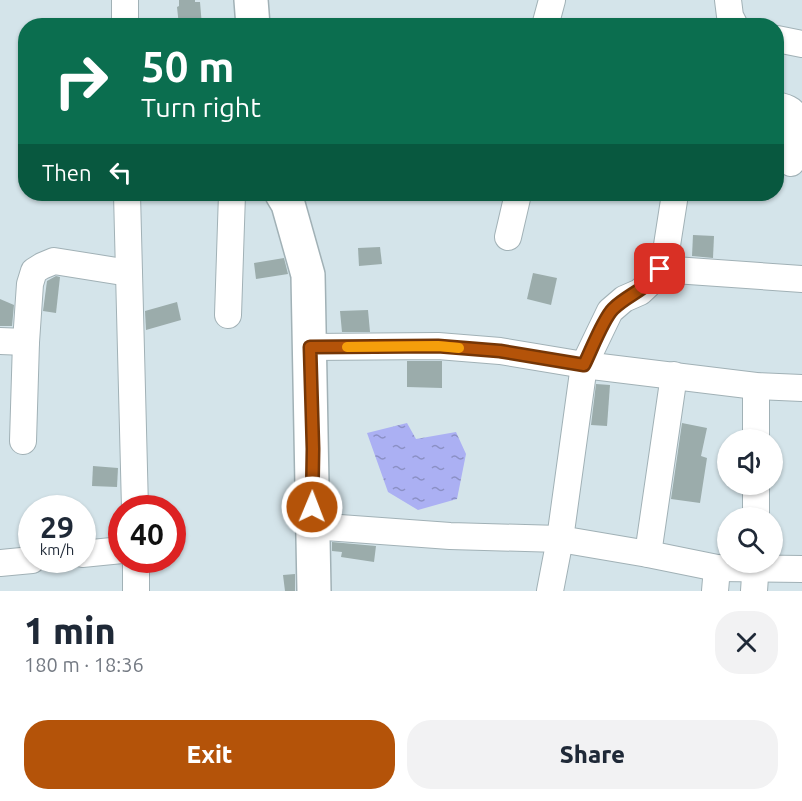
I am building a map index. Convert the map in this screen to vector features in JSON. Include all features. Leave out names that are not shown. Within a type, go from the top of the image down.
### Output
[{"type":"street","points":[[125,0],[125,18]]},
{"type":"street","points":[[251,0],[253,18]]},
{"type":"street","points":[[547,18],[552,0]]},
{"type":"street","points":[[728,0],[731,18]]},
{"type":"street","points":[[784,40],[802,44]]},
{"type":"street","points":[[784,107],[794,114],[796,122],[790,163]]},
{"type":"street","points":[[127,201],[135,495]]},
{"type":"street","points":[[228,315],[232,201]]},
{"type":"street","points":[[292,201],[308,275],[314,591]]},
{"type":"street","points":[[508,237],[516,201]]},
{"type":"street","points":[[550,591],[560,539],[584,365],[610,311],[624,299],[640,292],[656,277],[665,258],[674,201]]},
{"type":"street","points":[[23,441],[26,342],[30,284],[34,271],[54,261],[129,273]]},
{"type":"street","points":[[660,269],[802,279]]},
{"type":"street","points":[[0,341],[26,342]]},
{"type":"street","points":[[310,347],[438,346],[500,351],[584,365],[756,386],[802,388]]},
{"type":"street","points":[[648,554],[674,375]]},
{"type":"street","points":[[756,386],[756,429]]},
{"type":"street","points":[[312,526],[450,536],[560,539],[648,554],[716,579],[802,569]]},
{"type":"street","points":[[0,563],[18,561]]},
{"type":"street","points":[[136,573],[136,591]]},
{"type":"water","points":[[407,423],[416,439],[456,432],[466,454],[457,499],[418,510],[388,492],[367,433]]},
{"type":"building","points":[[179,0],[200,2],[201,18],[178,18],[177,7]]},
{"type":"building","points":[[693,235],[714,236],[713,258],[692,256]]},
{"type":"building","points":[[380,247],[382,264],[359,266],[358,248]]},
{"type":"building","points":[[284,258],[288,274],[256,279],[254,263]]},
{"type":"building","points":[[533,273],[557,278],[551,305],[527,299]]},
{"type":"building","points":[[56,276],[60,277],[56,313],[43,311],[47,281]]},
{"type":"building","points":[[0,299],[14,305],[12,326],[0,326]]},
{"type":"building","points":[[177,302],[181,320],[146,330],[145,311]]},
{"type":"building","points":[[368,310],[370,332],[342,332],[340,311]]},
{"type":"building","points":[[407,361],[442,361],[442,388],[407,387]]},
{"type":"building","points":[[596,384],[610,385],[607,426],[591,425]]},
{"type":"building","points":[[682,423],[707,428],[701,456],[707,458],[700,503],[671,499]]},
{"type":"building","points":[[93,466],[118,468],[117,487],[92,486]]},
{"type":"building","points":[[332,542],[376,546],[374,562],[341,557],[342,552],[332,551]]},
{"type":"building","points":[[295,574],[295,591],[285,591],[283,575]]},
{"type":"slow traffic","points":[[347,347],[438,346],[459,348]]},
{"type":"route","points":[[312,507],[310,347],[438,346],[500,351],[584,365],[610,311],[624,299],[640,292],[656,277],[660,269]]}]
